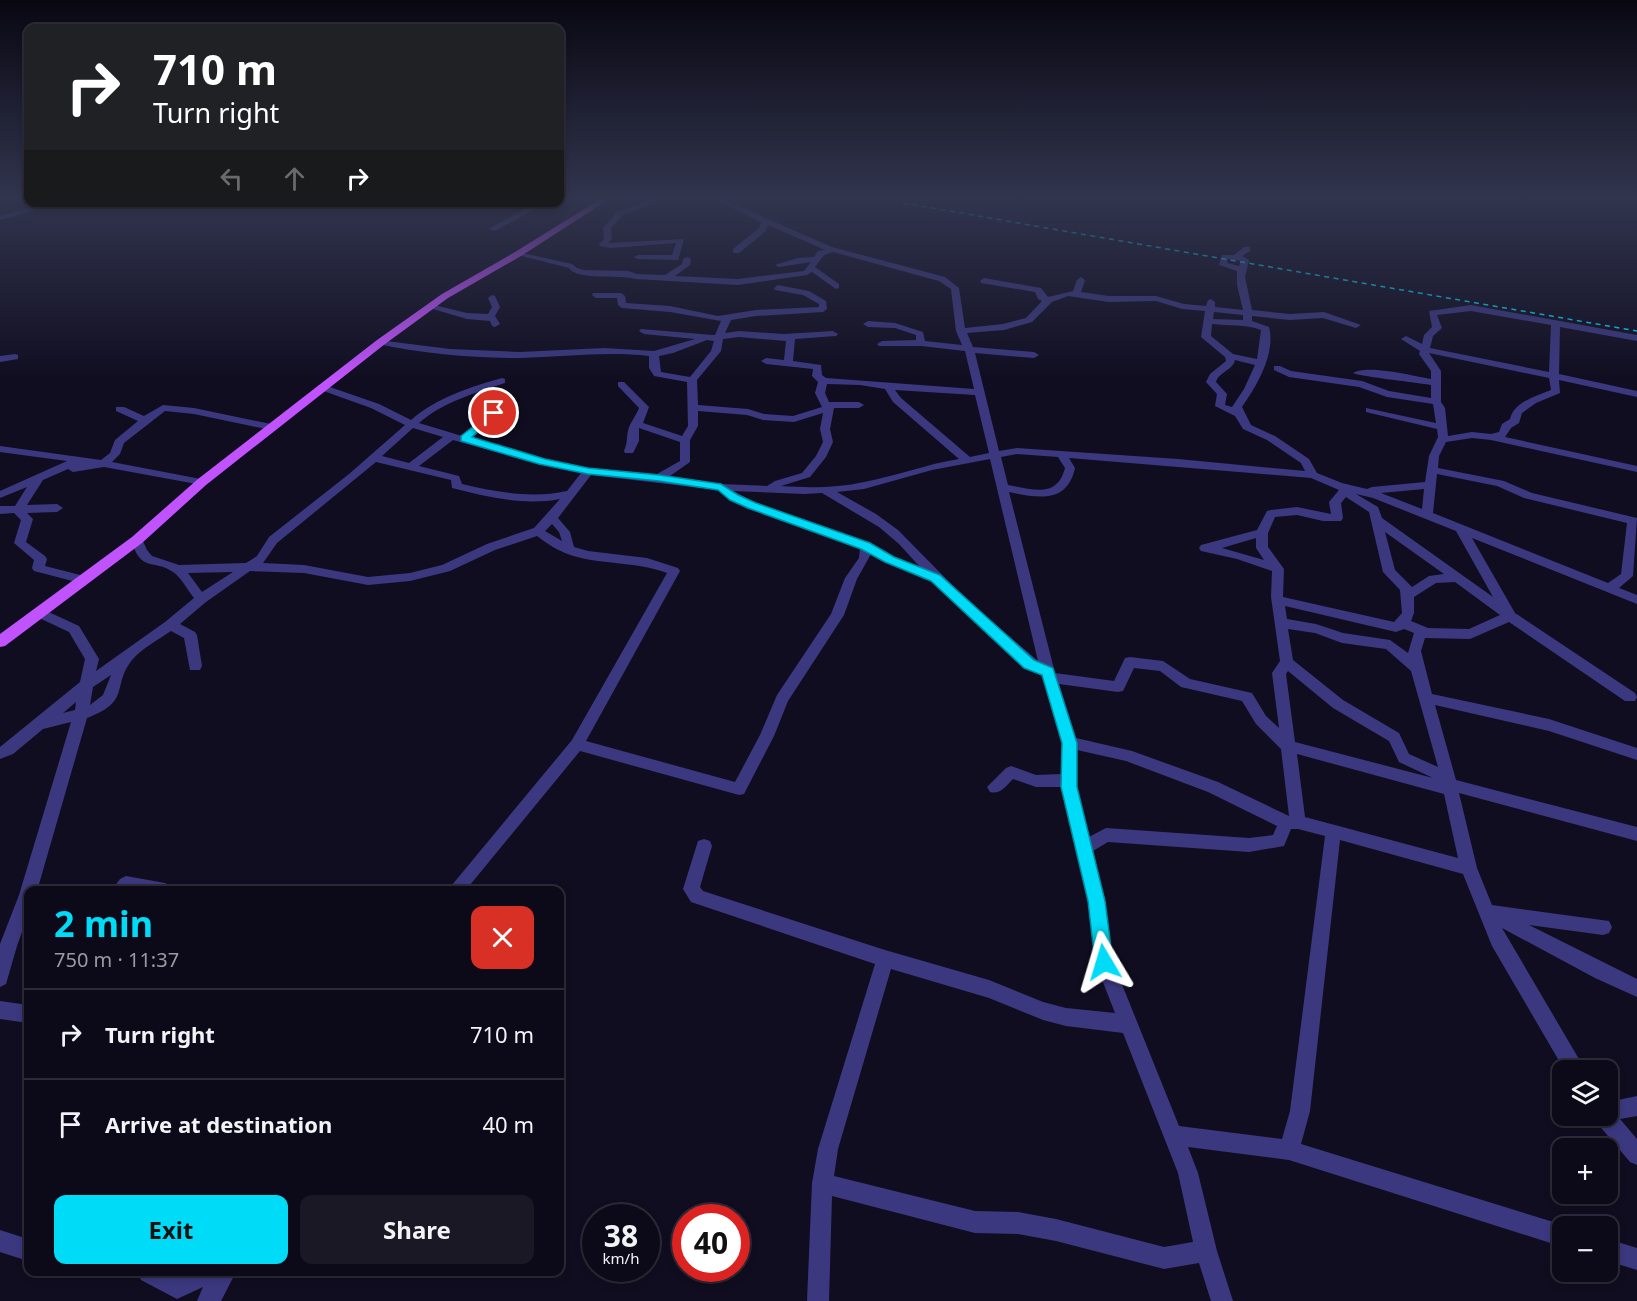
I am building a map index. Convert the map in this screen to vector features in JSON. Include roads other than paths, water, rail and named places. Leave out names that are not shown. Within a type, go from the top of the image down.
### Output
[{"type":"main road","points":[[0,642],[137,540],[202,482],[381,342],[430,307],[511,259]]},
{"type":"street","points":[[540,259],[572,266],[574,270],[584,272],[628,273],[636,276],[668,277],[690,281],[738,282],[807,273],[816,259]]},
{"type":"street","points":[[668,277],[686,265],[687,259]]},
{"type":"street","points":[[864,259],[950,283],[955,288],[961,331],[969,349],[977,392],[995,455],[1049,674],[1070,743],[1069,780],[1096,901],[1104,962],[1188,1173],[1206,1251],[1222,1301]]},
{"type":"street","points":[[1225,259],[1224,265],[1242,269]]},
{"type":"street","points":[[1241,259],[1245,260],[1241,279],[1248,318]]},
{"type":"street","points":[[779,265],[798,260],[813,264],[836,286]]},
{"type":"street","points":[[1076,294],[1081,280]]},
{"type":"street","points":[[984,281],[1107,299],[1137,297],[1173,300],[1182,306],[1210,306],[1248,318],[1266,329],[1266,342],[1253,386],[1237,407],[1239,414],[1247,427],[1271,438],[1305,461],[1313,475]]},
{"type":"street","points":[[596,294],[621,296],[622,305],[670,309],[718,319],[823,309],[822,303],[806,293],[778,288]]},
{"type":"street","points":[[1038,290],[1041,297],[1047,300]]},
{"type":"street","points":[[961,331],[1004,327],[1029,320],[1039,306],[1047,300],[1064,294]]},
{"type":"street","points":[[430,307],[492,321],[496,306],[492,298]]},
{"type":"street","points":[[1472,298],[1473,308]]},
{"type":"street","points":[[1210,306],[1206,337],[1230,356],[1260,363]]},
{"type":"street","points":[[1427,514],[1434,456],[1441,440],[1442,427],[1440,408],[1436,402],[1436,371],[1424,354],[1429,335],[1437,328],[1432,313],[1473,308],[1637,338]]},
{"type":"street","points":[[1207,321],[1237,324],[1248,318],[1324,315],[1356,325]]},
{"type":"street","points":[[742,316],[743,324],[753,334]]},
{"type":"street","points":[[659,478],[685,462],[685,440],[693,426],[692,380],[716,351],[722,326],[728,318]]},
{"type":"street","points":[[868,324],[892,324],[909,328],[920,334],[921,343]]},
{"type":"street","points":[[1491,437],[1503,434],[1506,426],[1515,421],[1517,412],[1532,401],[1556,391],[1554,376],[1556,324]]},
{"type":"street","points":[[644,331],[706,338],[753,334],[784,337],[833,334]]},
{"type":"street","points":[[784,337],[791,340],[788,363]]},
{"type":"street","points":[[381,342],[424,348],[517,355],[615,350],[654,354],[670,351],[706,338]]},
{"type":"street","points":[[1406,339],[1426,350],[1637,394]]},
{"type":"street","points":[[882,344],[921,343],[1034,355]]},
{"type":"street","points":[[654,354],[654,368],[657,374],[692,380]]},
{"type":"street","points":[[1230,356],[1231,362],[1213,376],[1211,382],[1222,394],[1220,406],[1239,414]]},
{"type":"street","points":[[0,359],[15,357]]},
{"type":"street","points":[[766,361],[818,367],[817,376],[823,381],[977,392]]},
{"type":"street","points":[[1277,368],[1289,374],[1362,384],[1367,388],[1385,393],[1436,402]]},
{"type":"street","points":[[1358,373],[1376,373],[1436,383]]},
{"type":"street","points":[[0,753],[8,750],[88,684],[170,625],[201,599],[261,559],[273,540],[375,458],[428,410],[466,393],[502,381]]},
{"type":"street","points":[[823,381],[820,393],[826,406],[829,406]]},
{"type":"street","points":[[621,384],[644,407],[633,430],[634,441],[629,451]]},
{"type":"street","points":[[321,387],[375,406],[413,425],[543,462],[588,471],[721,487],[826,491],[864,486],[931,468],[1017,451],[1178,462],[1313,475],[1374,510],[1389,572],[1406,588],[1408,595],[1408,613],[1403,623],[1396,627],[1278,600]]},
{"type":"street","points":[[888,387],[897,400],[967,460]]},
{"type":"street","points":[[465,439],[509,400]]},
{"type":"street","points":[[693,408],[794,419],[829,406],[859,405]]},
{"type":"street","points":[[769,489],[779,483],[806,475],[822,457],[828,442],[825,429],[829,406]]},
{"type":"street","points":[[102,464],[115,454],[119,442],[163,408],[194,411],[271,427]]},
{"type":"street","points":[[120,409],[145,420]]},
{"type":"street","points":[[1370,410],[1442,427]]},
{"type":"street","points":[[637,424],[685,440]]},
{"type":"street","points":[[411,467],[452,435]]},
{"type":"street","points":[[1441,440],[1472,435],[1491,437],[1637,470]]},
{"type":"street","points":[[0,449],[76,464],[102,464],[202,482]]},
{"type":"street","points":[[1003,487],[1034,493],[1057,491],[1066,484],[1070,468],[1062,455]]},
{"type":"street","points":[[375,458],[454,478],[457,481],[456,486],[475,491],[542,501],[572,493]]},
{"type":"street","points":[[0,495],[76,464]]},
{"type":"street","points":[[1432,470],[1500,483],[1528,496],[1635,522],[1627,576],[1608,589]]},
{"type":"street","points":[[538,531],[552,518],[588,471]]},
{"type":"street","points":[[804,491],[808,484],[806,475]]},
{"type":"street","points":[[18,511],[38,479]]},
{"type":"street","points":[[1361,491],[1431,486]]},
{"type":"street","points":[[721,487],[734,498],[752,506],[866,546],[889,560],[936,578]]},
{"type":"street","points":[[1341,489],[1377,495],[1637,600]]},
{"type":"street","points":[[1341,489],[1335,502],[1337,518],[1297,511],[1271,514],[1262,533],[1262,548],[1278,569],[1278,600],[1287,662],[1338,704],[1394,737],[1404,758],[1448,784]]},
{"type":"street","points":[[826,491],[858,506],[912,549],[936,578],[1029,664],[1049,674],[1118,687],[1130,662],[1163,666],[1186,683],[1247,697],[1261,720],[1288,746],[1448,784],[1637,834]]},
{"type":"street","points":[[0,510],[57,508]]},
{"type":"street","points":[[18,511],[27,519],[20,543],[41,559],[38,568],[84,580]]},
{"type":"street","points":[[552,518],[563,527],[568,536],[568,550]]},
{"type":"street","points":[[1377,520],[1510,616],[1630,697]]},
{"type":"street","points":[[137,540],[141,552],[148,560],[178,569],[248,567],[304,569],[351,579],[390,580],[446,568],[491,547],[538,531],[563,527]]},
{"type":"street","points":[[1461,529],[1510,616]]},
{"type":"street","points":[[462,886],[577,744],[674,571],[645,561],[610,559],[568,550],[557,546],[538,531]]},
{"type":"street","points":[[1262,533],[1205,548],[1239,555],[1278,569]]},
{"type":"street","points":[[577,744],[739,789],[767,736],[782,699],[837,615],[851,578],[865,558],[866,546]]},
{"type":"street","points":[[178,569],[201,599]]},
{"type":"street","points":[[1408,595],[1433,579],[1456,578]]},
{"type":"street","points":[[32,886],[81,714],[92,658],[74,628],[40,613]]},
{"type":"street","points":[[1403,623],[1421,631],[1470,634],[1510,616]]},
{"type":"street","points":[[1282,623],[1316,629],[1342,638],[1390,645],[1418,669]]},
{"type":"street","points":[[170,625],[190,635],[195,666]]},
{"type":"street","points":[[1421,631],[1414,651],[1440,744],[1468,868],[1498,940],[1515,973],[1569,1060]]},
{"type":"street","points":[[38,725],[100,708],[113,695],[126,658]]},
{"type":"street","points":[[1084,848],[1106,835],[1250,845],[1278,841],[1292,823],[1288,746],[1279,673],[1287,662]]},
{"type":"street","points":[[1426,698],[1550,725],[1637,754]]},
{"type":"street","points":[[1070,743],[1126,755],[1213,787],[1292,823],[1468,868]]},
{"type":"street","points":[[994,787],[1011,772],[1036,781],[1069,780]]},
{"type":"street","points":[[1289,1150],[1300,1111],[1333,833]]},
{"type":"street","points":[[704,846],[691,889],[697,897],[885,959],[989,989],[1042,1011],[1066,1017],[1127,1024]]},
{"type":"street","points":[[1486,911],[1603,927]]},
{"type":"street","points":[[1486,911],[1601,972],[1637,988]]},
{"type":"street","points":[[0,978],[8,940],[24,915]]},
{"type":"street","points":[[818,1301],[822,1183],[828,1149],[885,959]]},
{"type":"street","points":[[0,1010],[24,1013]]},
{"type":"street","points":[[1618,1110],[1637,1106]]},
{"type":"street","points":[[1612,1126],[1637,1155]]},
{"type":"street","points":[[1173,1135],[1289,1150],[1552,1233]]},
{"type":"street","points":[[822,1183],[975,1222],[1018,1223],[1056,1230],[1164,1258],[1206,1251]]},
{"type":"street","points":[[0,1241],[24,1249]]},
{"type":"street","points":[[1618,1253],[1637,1259]]},
{"type":"street","points":[[154,1276],[177,1294],[206,1276]]},
{"type":"street","points":[[208,1301],[223,1276]]},
{"type":"railway","points":[[1223,259],[1637,331]]}]
